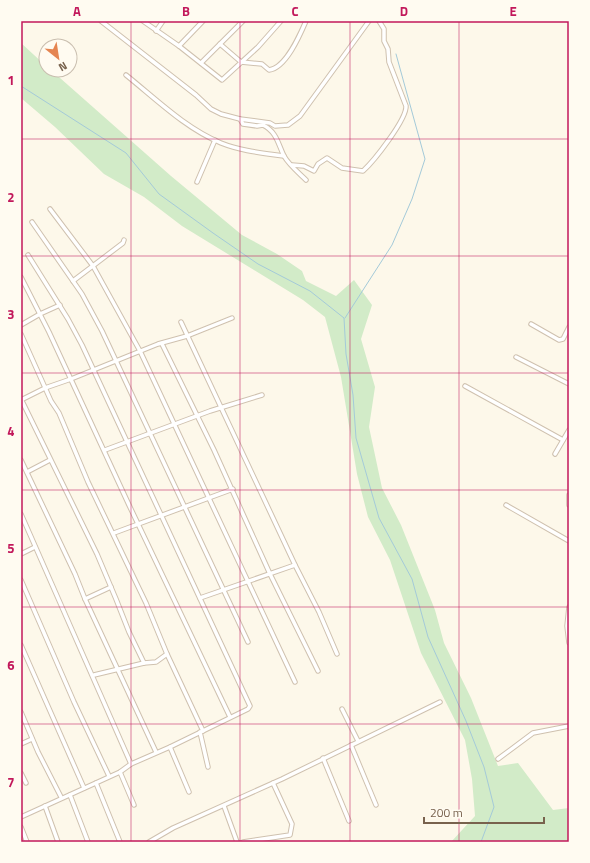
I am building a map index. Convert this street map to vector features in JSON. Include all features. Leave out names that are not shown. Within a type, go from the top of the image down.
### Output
[{"type":"street","points":[[101,21],[196,95],[211,109],[240,120],[270,123],[275,126],[289,125],[297,119],[369,21]]},
{"type":"street","points":[[143,21],[179,46],[223,80],[281,21]]},
{"type":"street","points":[[156,31],[163,21]]},
{"type":"street","points":[[179,46],[203,21]]},
{"type":"street","points":[[201,63],[243,21]]},
{"type":"street","points":[[220,44],[241,62],[262,64],[269,70],[276,68],[293,47],[306,21]]},
{"type":"street","points":[[292,165],[304,166],[314,171],[318,164],[327,158],[342,168],[364,171],[380,153],[406,112],[406,106],[390,62],[388,49],[384,41],[384,29],[379,21]]},
{"type":"street","points":[[126,75],[178,117],[215,140],[235,147],[284,156]]},
{"type":"street","points":[[240,120],[243,124],[257,126],[263,125],[267,127],[278,140],[284,156],[306,180]]},
{"type":"street","points":[[197,182],[215,140]]},
{"type":"street","points":[[50,209],[93,266],[140,351],[295,682]]},
{"type":"street","points":[[32,222],[73,281],[99,324],[248,642]]},
{"type":"street","points":[[73,281],[123,243],[124,240]]},
{"type":"street","points":[[21,816],[120,772],[131,764],[156,752],[170,748],[201,731],[250,708],[250,704],[93,370],[60,305],[28,255]]},
{"type":"street","points":[[21,277],[105,450],[230,718]]},
{"type":"street","points":[[21,325],[60,305]]},
{"type":"street","points":[[144,662],[128,632],[97,554],[21,399],[45,388],[71,380],[116,360],[158,344],[187,336],[232,318]]},
{"type":"street","points":[[181,322],[295,565],[319,612],[337,654]]},
{"type":"street","points":[[531,324],[559,340],[563,339],[569,327]]},
{"type":"street","points":[[21,334],[51,401],[59,413],[88,482],[114,533],[146,603],[201,731],[208,767]]},
{"type":"street","points":[[162,344],[233,489],[270,574],[318,671]]},
{"type":"street","points":[[516,357],[569,384]]},
{"type":"street","points":[[465,386],[563,440]]},
{"type":"street","points":[[105,450],[222,407],[262,396]]},
{"type":"street","points":[[555,454],[569,430]]},
{"type":"street","points":[[21,460],[156,752]]},
{"type":"street","points":[[27,472],[50,460]]},
{"type":"street","points":[[114,533],[233,489]]},
{"type":"street","points":[[569,495],[569,506]]},
{"type":"street","points":[[506,505],[569,541]]},
{"type":"street","points":[[21,514],[94,675],[96,684],[131,764]]},
{"type":"street","points":[[21,554],[35,547]]},
{"type":"street","points":[[200,598],[295,565]]},
{"type":"street","points":[[21,580],[74,702],[109,776]]},
{"type":"street","points":[[85,599],[111,587]]},
{"type":"street","points":[[569,607],[567,626],[569,644]]},
{"type":"street","points":[[21,645],[84,788]]},
{"type":"street","points":[[94,675],[118,671],[144,662],[156,662],[167,654]]},
{"type":"street","points":[[149,842],[173,828],[273,783],[440,702]]},
{"type":"street","points":[[342,709],[358,741]]},
{"type":"street","points":[[21,712],[32,739],[61,797]]},
{"type":"street","points":[[498,759],[533,733],[569,726]]},
{"type":"street","points":[[21,744],[32,739]]},
{"type":"street","points":[[351,745],[376,805]]},
{"type":"street","points":[[170,748],[189,792]]},
{"type":"street","points":[[323,758],[349,821]]},
{"type":"street","points":[[120,772],[134,805]]},
{"type":"street","points":[[21,773],[26,783]]},
{"type":"street","points":[[96,783],[120,842]]},
{"type":"street","points":[[244,842],[290,835],[292,832],[292,824],[273,783]]},
{"type":"street","points":[[70,795],[88,842]]},
{"type":"street","points":[[45,806],[58,842]]},
{"type":"street","points":[[224,806],[237,842]]},
{"type":"street","points":[[21,827],[27,842]]},
{"type":"green space","points":[[21,43],[38,59],[38,78],[60,78],[171,176],[242,235],[277,254],[302,271],[306,281],[336,296],[354,280],[372,305],[361,339],[375,387],[369,427],[382,488],[401,525],[435,610],[444,643],[471,698],[498,766],[518,763],[553,810],[569,808],[569,842],[451,842],[475,816],[472,779],[465,740],[421,653],[390,560],[368,517],[357,474],[341,377],[325,317],[303,300],[182,226],[144,197],[104,174],[55,127],[21,98]]},
{"type":"waterway","points":[[345,318],[392,245],[412,199],[425,159],[396,54]]},
{"type":"waterway","points":[[21,86],[126,153],[159,194],[213,233],[258,264],[310,291],[344,318],[346,354],[353,395],[356,438],[379,518],[412,579],[428,637],[466,721],[484,767],[494,807],[481,842]]}]
